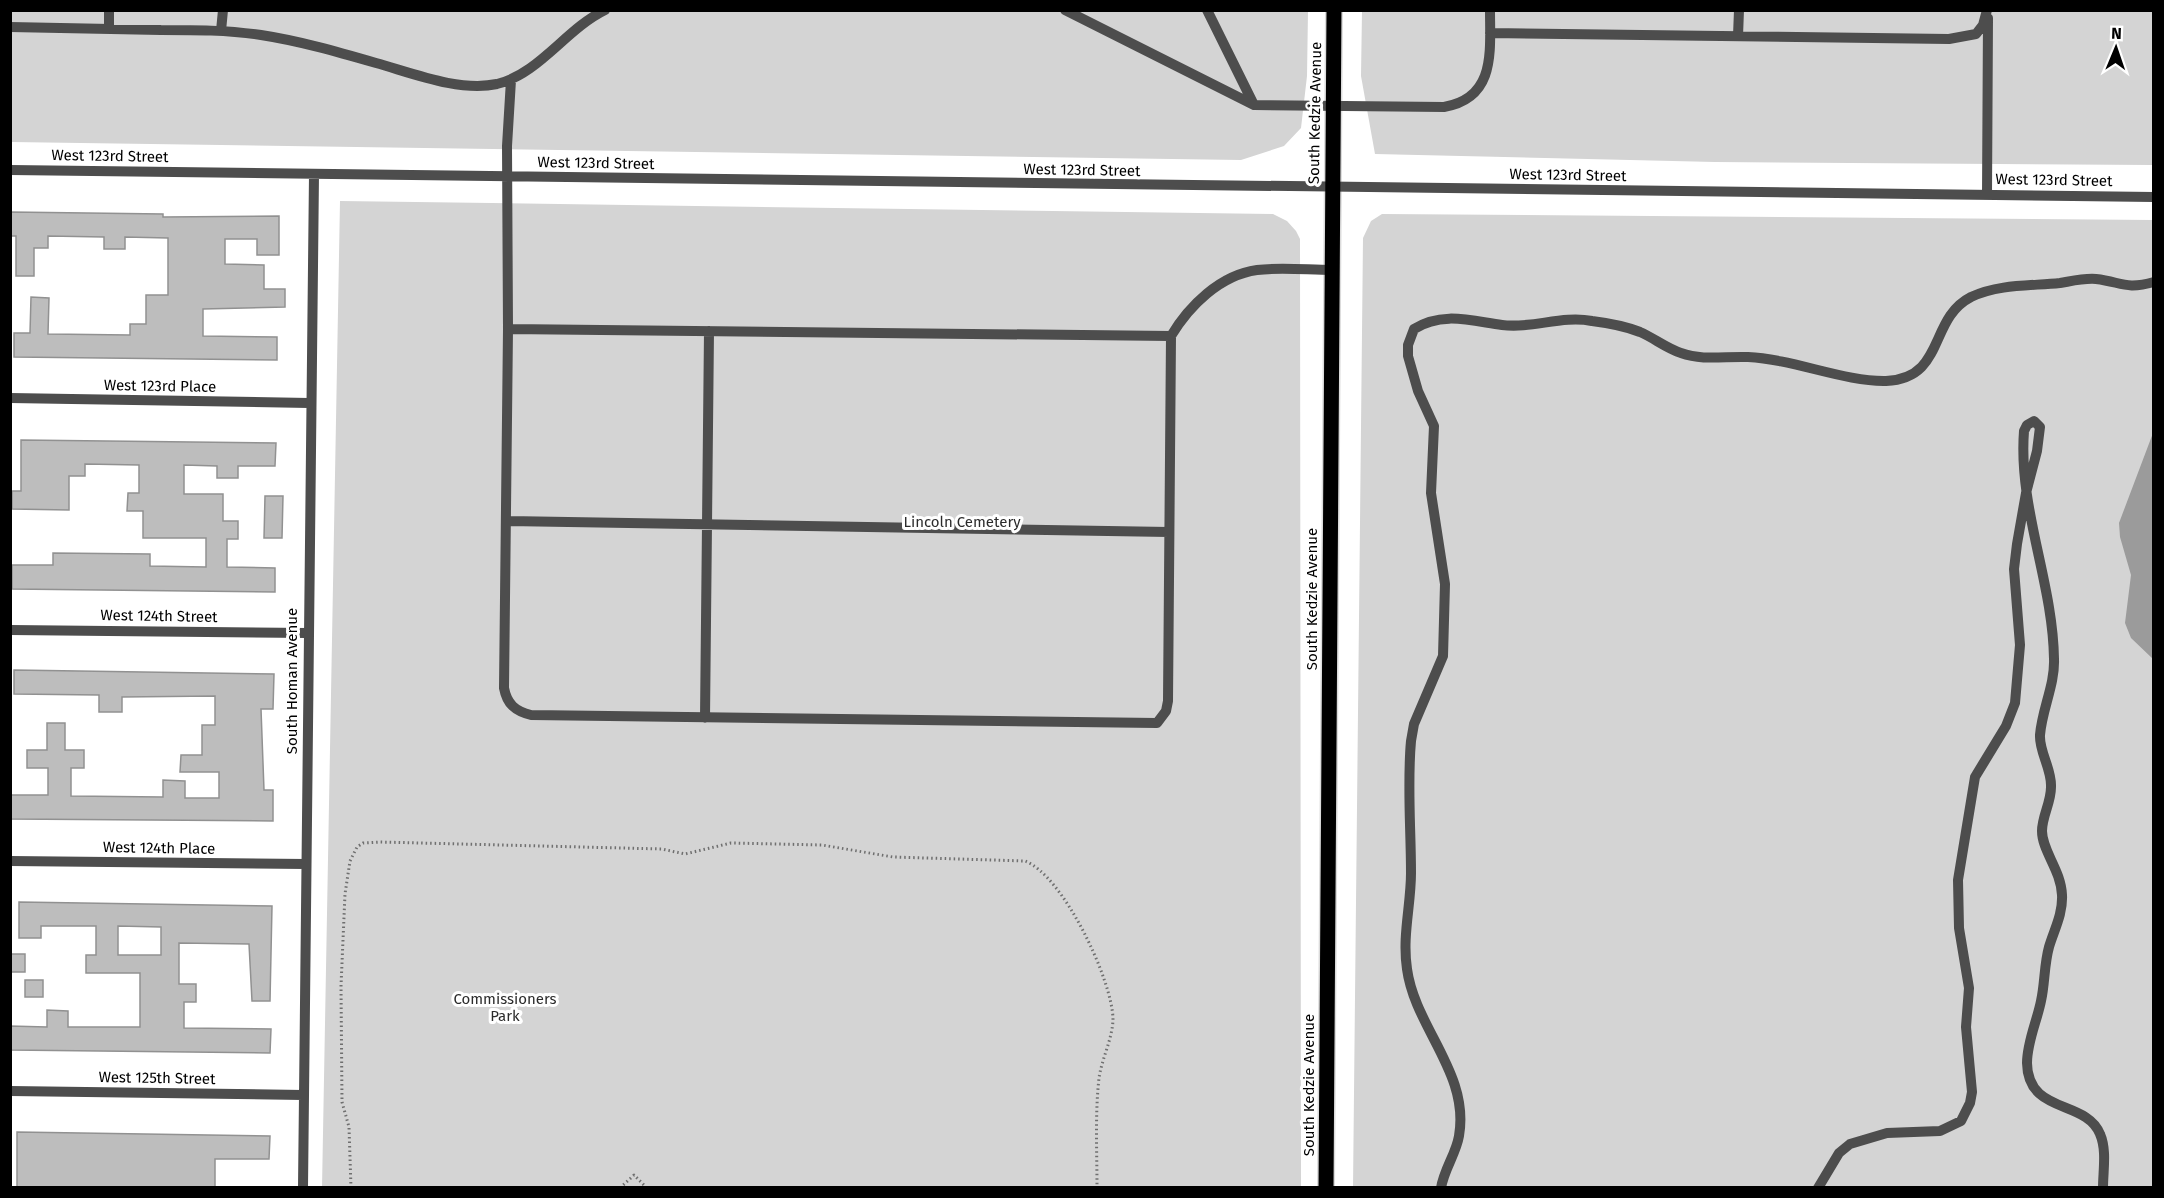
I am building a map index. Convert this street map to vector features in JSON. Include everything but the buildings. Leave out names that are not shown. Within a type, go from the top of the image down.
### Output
[{"type":"main road","name":"South Kedzie Avenue","points":[[1326,1188],[1334,10]]},
{"type":"street","points":[[109,10],[109,29]]},
{"type":"street","points":[[221,31],[223,10]]},
{"type":"street","points":[[10,27],[221,31],[299,42],[422,76],[463,84],[493,85],[511,80],[588,18],[605,10]]},
{"type":"street","points":[[1065,10],[1254,105],[1333,106],[1458,104],[1473,95],[1484,80],[1490,60],[1491,10]]},
{"type":"street","points":[[1207,10],[1254,105]]},
{"type":"street","points":[[1738,36],[1739,10]]},
{"type":"street","points":[[1491,33],[1964,38],[1976,34],[1983,25],[1988,10]]},
{"type":"street","points":[[1987,195],[1988,10]]},
{"type":"street","points":[[511,80],[507,177],[508,329],[504,688],[512,706],[531,715],[1150,725],[1157,723],[1166,711],[1168,701],[1170,336],[1185,312],[1218,286],[1239,275],[1256,270],[1332,270]]},
{"type":"street","name":"West 123rd Street","points":[[10,170],[1332,188],[2154,196]]},
{"type":"street","name":"South Homan Avenue","points":[[303,1188],[309,403],[314,174]]},
{"type":"street","points":[[1440,1188],[1459,1136],[1456,1089],[1447,1061],[1416,1001],[1410,983],[1405,950],[1411,876],[1411,741],[1414,724],[1443,656],[1445,584],[1431,493],[1434,426],[1418,391],[1408,356],[1408,345],[1414,329],[1436,320],[1459,318],[1519,325],[1569,318],[1589,320],[1627,327],[1680,353],[1696,357],[1765,358],[1885,381],[1917,373],[1924,366],[1952,313],[1959,305],[1980,293],[2025,284],[2083,279],[2131,287],[2154,282]]},
{"type":"street","points":[[508,329],[1170,336]]},
{"type":"street","points":[[705,718],[709,331]]},
{"type":"street","name":"West 123rd Place","points":[[10,398],[309,403]]},
{"type":"street","points":[[1818,1188],[1839,1153],[1850,1144],[1887,1133],[1940,1131],[1961,1120],[1970,1103],[1972,1092],[1966,1027],[1969,988],[1959,928],[1958,880],[1975,777],[2006,726],[2015,702],[2020,645],[2014,569],[2026,493],[2040,437],[2040,427],[2034,421],[2029,423],[2024,431],[2022,460],[2026,493],[2040,557],[2054,659],[2040,737],[2052,789],[2042,834],[2058,870],[2062,909],[2049,947],[2027,1063],[2032,1085],[2039,1094],[2062,1108],[2086,1117],[2100,1132],[2104,1153],[2103,1188]]},
{"type":"street","points":[[506,521],[1169,532]]},
{"type":"street","name":"West 124th Street","points":[[10,630],[307,633]]},
{"type":"street","name":"West 124th Place","points":[[10,861],[306,864]]},
{"type":"street","name":"West 125th Street","points":[[10,1091],[303,1095]]},
{"type":"path","points":[[351,1188],[349,1127],[342,1102],[341,986],[345,894],[350,861],[357,847],[363,843],[380,842],[662,849],[685,854],[731,843],[822,845],[885,857],[1025,861],[1034,864],[1046,876],[1078,921],[1096,958],[1112,1006],[1113,1021],[1100,1070],[1098,1092],[1097,1188]]},
{"type":"path","points":[[620,1188],[634,1175],[647,1188]]},
{"type":"green space","points":[[11,11],[1308,11],[1307,76],[1301,128],[1284,146],[1241,160],[11,142]]},
{"type":"green space","points":[[1362,11],[2153,11],[2153,165],[1715,162],[1375,154],[1361,76]]},
{"type":"green space","name":"Lincoln Cemetery","points":[[340,201],[1273,214],[1287,221],[1300,239],[1301,1187],[322,1188]]},
{"type":"green space","points":[[1382,214],[2153,220],[2153,1187],[1353,1188],[1363,238],[1371,221]]},
{"type":"shaded area","points":[[2153,433],[2154,659],[2131,638],[2125,623],[2131,575],[2120,537],[2119,523]]},
{"type":"park label","name":"Commissioners Park","points":[[505,1008]]}]
